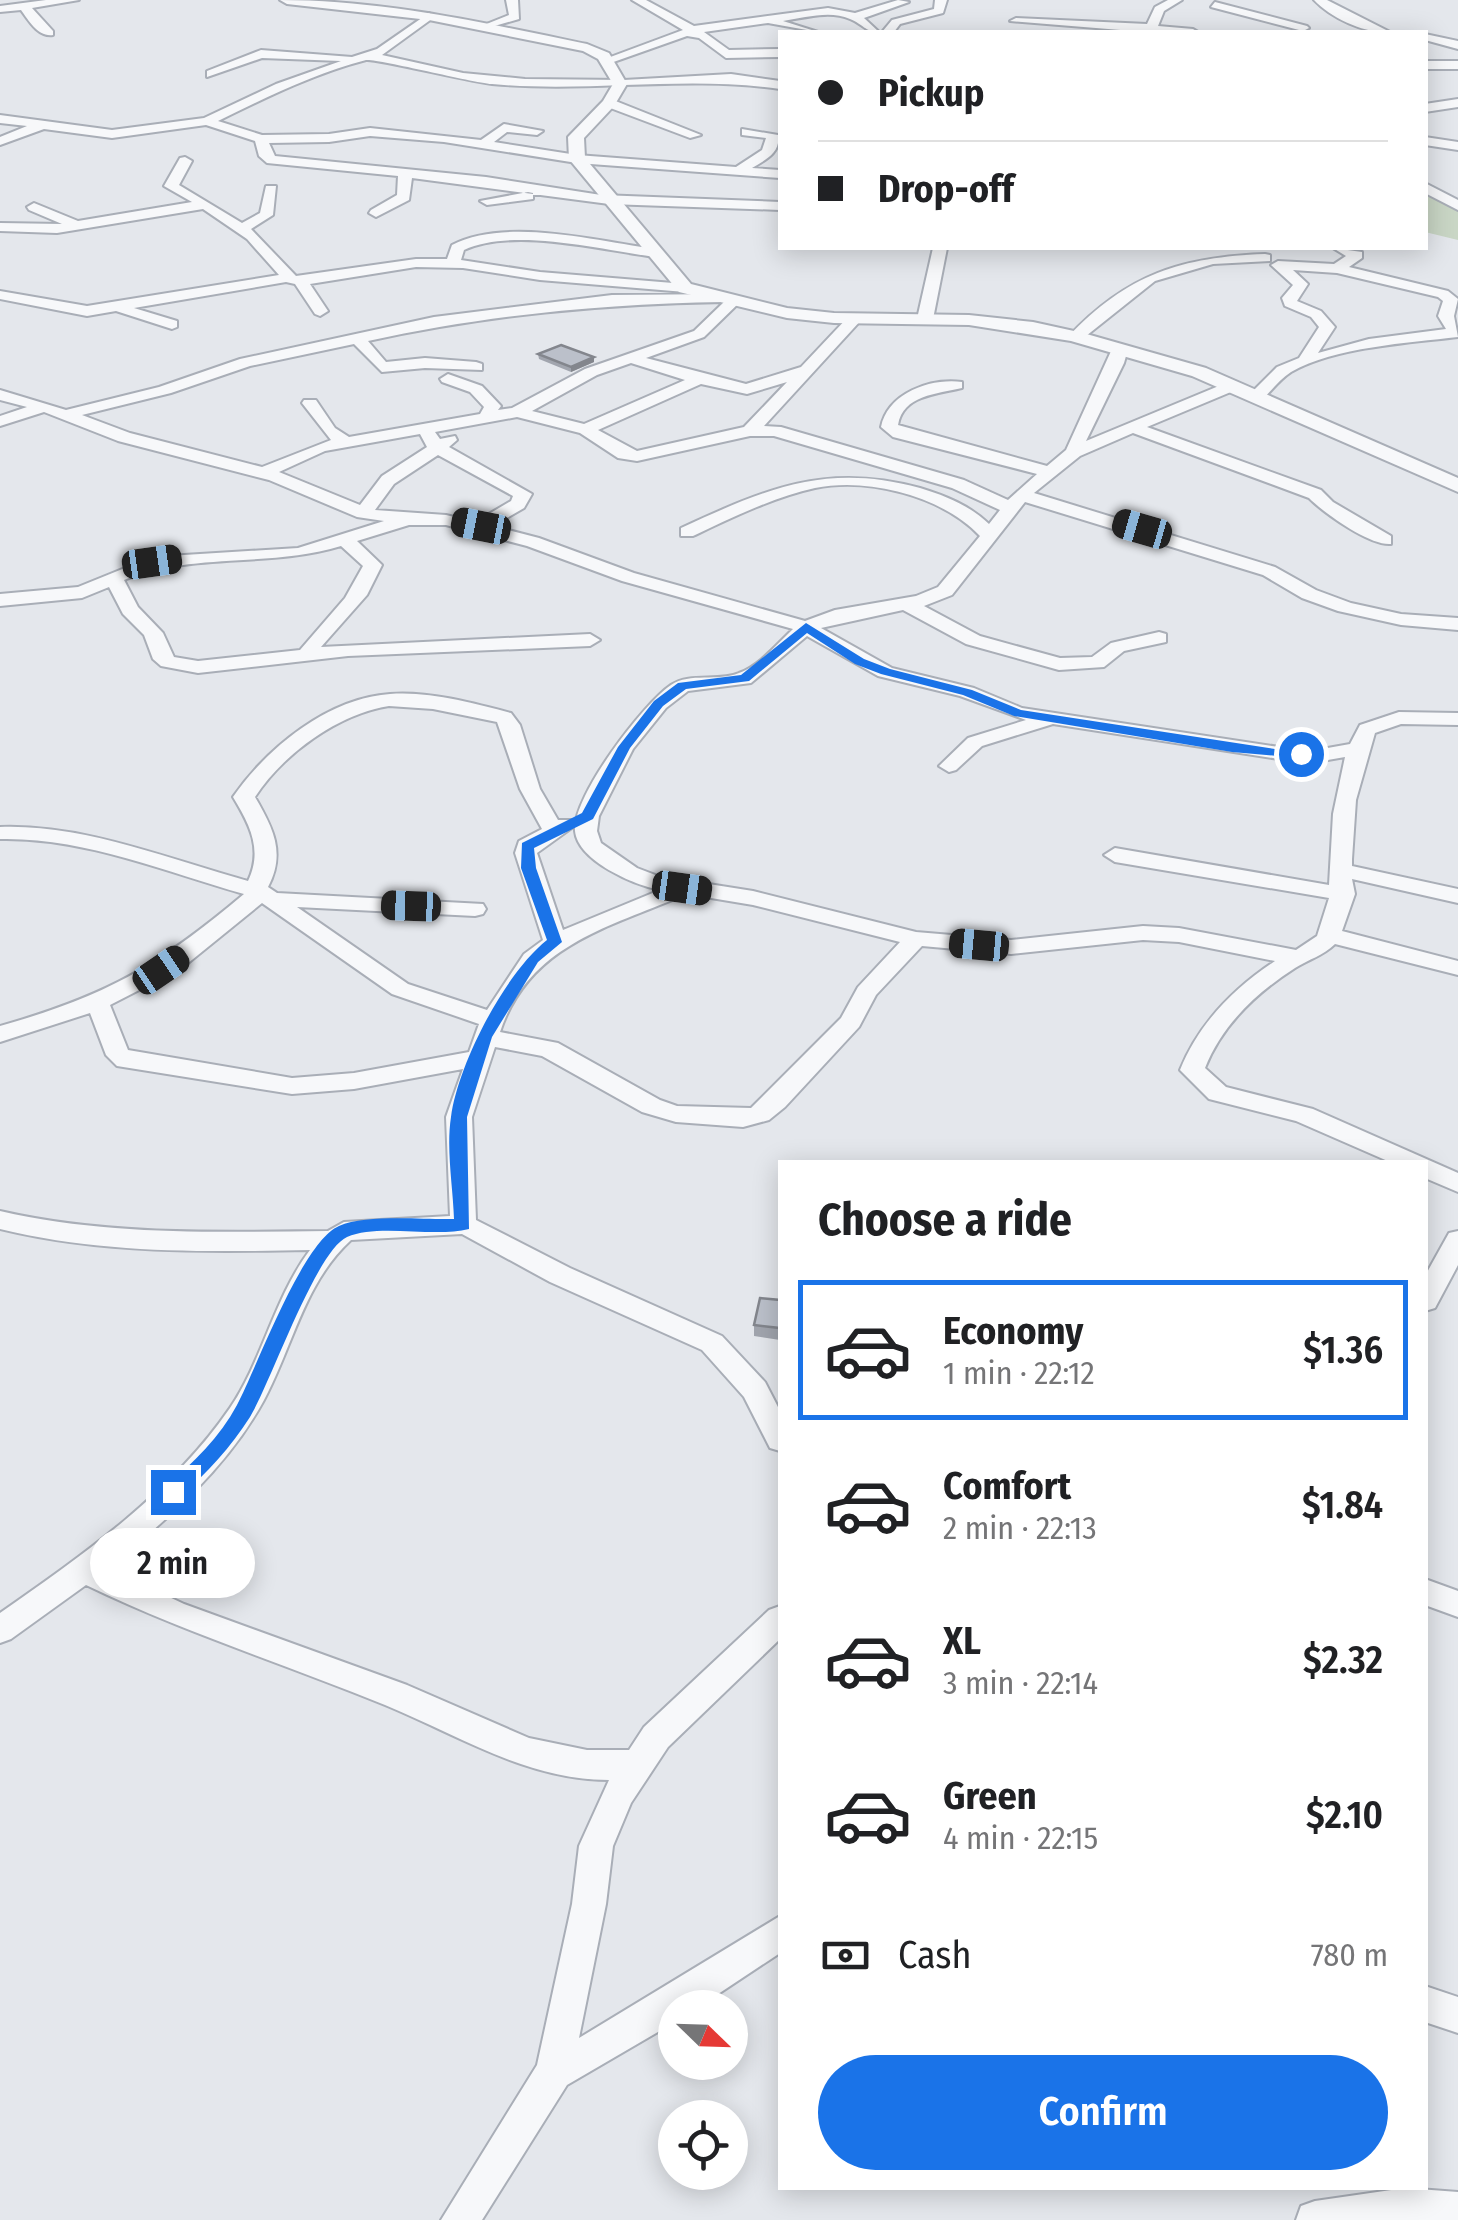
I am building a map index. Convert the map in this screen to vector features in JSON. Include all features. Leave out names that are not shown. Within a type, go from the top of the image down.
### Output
[{"type":"street","points":[[0,9],[73,0]]},
{"type":"street","points":[[287,0],[366,4],[432,13],[587,48],[610,62],[619,83],[610,103],[576,137],[577,160],[685,288]]},
{"type":"street","points":[[488,27],[515,17],[512,0]]},
{"type":"street","points":[[638,0],[678,15],[691,32],[702,35],[726,54],[778,53]]},
{"type":"street","points":[[890,30],[896,22],[938,10],[941,0]]},
{"type":"street","points":[[1016,21],[1150,30],[1159,9],[1176,0]]},
{"type":"street","points":[[1312,21],[1320,0]]},
{"type":"street","points":[[856,17],[903,2]]},
{"type":"street","points":[[1215,5],[1312,21],[1360,8]]},
{"type":"street","points":[[1007,30],[1022,6]]},
{"type":"street","points":[[25,7],[38,26],[50,33]]},
{"type":"street","points":[[610,62],[734,19],[768,20],[828,10],[856,17],[872,30]]},
{"type":"street","points":[[0,119],[127,134],[207,121],[280,86],[390,46],[432,13]]},
{"type":"street","points":[[1345,15],[1378,30]]},
{"type":"street","points":[[768,20],[805,30]]},
{"type":"street","points":[[1428,38],[1458,46]]},
{"type":"street","points":[[212,74],[260,54],[364,57],[505,83],[552,86],[731,78],[778,85]]},
{"type":"street","points":[[1428,65],[1458,66]]},
{"type":"street","points":[[1428,98],[1454,104]]},
{"type":"street","points":[[610,103],[695,135]]},
{"type":"street","points":[[1428,108],[1454,104]]},
{"type":"street","points":[[207,121],[260,139],[329,138],[370,132],[482,144],[577,160],[778,174]]},
{"type":"street","points":[[0,141],[45,124]]},
{"type":"street","points":[[482,144],[504,128],[537,130]]},
{"type":"street","points":[[738,170],[766,153],[773,144],[772,136],[766,132],[747,132]]},
{"type":"street","points":[[260,139],[266,156],[272,160],[486,181],[552,194],[778,206]]},
{"type":"street","points":[[1428,141],[1458,146]]},
{"type":"street","points":[[185,162],[171,186],[242,228],[320,311]]},
{"type":"street","points":[[376,213],[404,197],[406,175]]},
{"type":"street","points":[[1428,189],[1458,206]]},
{"type":"street","points":[[242,228],[266,214],[271,190]]},
{"type":"street","points":[[487,201],[552,194]]},
{"type":"street","points":[[0,227],[76,226],[206,204]]},
{"type":"street","points":[[34,208],[76,226]]},
{"type":"street","points":[[454,263],[457,248],[462,245],[502,236],[655,254]]},
{"type":"street","points":[[924,319],[940,250]]},
{"type":"street","points":[[1337,269],[1357,255],[1345,250]]},
{"type":"street","points":[[1076,337],[1150,278],[1212,260],[1265,257],[1337,269],[1443,294],[1451,300],[1446,316],[1456,332],[1369,344],[1306,361],[1282,370],[1258,396]]},
{"type":"street","points":[[1265,257],[1301,284],[1289,298],[1290,303],[1318,314],[1325,322],[1326,327],[1306,361]]},
{"type":"street","points":[[0,295],[78,310],[117,308],[416,262],[454,263],[540,276],[685,288],[787,312],[1034,327],[1120,349],[1232,386],[1458,486]]},
{"type":"street","points":[[64,414],[165,390],[246,362],[434,322],[580,302],[732,299]]},
{"type":"street","points":[[263,472],[321,447],[517,412],[566,383],[700,334],[732,299]]},
{"type":"street","points":[[117,308],[172,324]]},
{"type":"street","points":[[750,432],[855,318]]},
{"type":"street","points":[[358,339],[382,367],[476,367]]},
{"type":"street","points":[[1074,452],[1094,400],[1116,367],[1120,349]]},
{"type":"street","points":[[630,358],[748,389],[808,370]]},
{"type":"street","points":[[362,513],[388,480],[484,419],[493,406],[487,396],[448,379]]},
{"type":"street","points":[[586,429],[700,379]]},
{"type":"street","points":[[956,384],[921,391],[898,405],[889,418],[889,427],[899,433],[1051,472]]},
{"type":"street","points":[[1232,386],[1074,452],[1016,501],[944,590],[907,604],[836,616],[806,627],[744,678],[682,686],[658,704],[624,747],[588,816],[586,831],[592,846],[629,873],[682,888],[753,898],[916,939],[1012,947],[1144,933],[1178,935],[1293,958]]},
{"type":"street","points":[[0,395],[46,407],[124,437],[263,472],[362,513],[481,526],[628,577],[806,627],[885,672],[967,692],[1047,720],[1279,754],[1358,749]]},
{"type":"street","points":[[310,402],[329,430],[346,443]]},
{"type":"street","points":[[0,421],[46,407]]},
{"type":"street","points":[[517,412],[586,429],[624,454],[637,456],[750,432],[775,432],[850,450],[1275,573],[1310,594],[1344,607],[1458,624]]},
{"type":"street","points":[[1131,426],[1315,494],[1384,540]]},
{"type":"street","points":[[425,428],[436,446],[524,494],[518,504],[481,526]]},
{"type":"street","points":[[686,532],[788,488],[826,478],[895,487],[938,500],[970,514],[987,533]]},
{"type":"street","points":[[0,600],[72,594],[152,562],[259,558],[346,541],[409,520]]},
{"type":"street","points":[[306,655],[320,633],[348,609],[369,576],[372,565],[346,541]]},
{"type":"street","points":[[115,580],[130,610],[153,633],[160,655],[168,662],[198,667],[410,646],[590,640]]},
{"type":"street","points":[[907,604],[973,640],[1059,664],[1097,663],[1118,646],[1159,638]]},
{"type":"street","points":[[0,1034],[136,986],[185,954],[263,893],[271,854],[244,796],[254,778],[271,760],[320,727],[387,700],[504,717],[510,724],[530,789],[554,830]]},
{"type":"street","points":[[1407,1160],[1291,1110],[1218,1093],[1192,1070],[1221,1020],[1265,977],[1293,958],[1318,949],[1330,935],[1343,882],[1344,814],[1358,749],[1367,729],[1398,718],[1458,719]]},
{"type":"street","points":[[949,766],[975,742],[1047,720]]},
{"type":"street","points":[[555,942],[526,854],[527,846],[588,816]]},
{"type":"street","points":[[0,833],[76,839],[263,893],[475,909]]},
{"type":"street","points":[[1116,855],[1458,896]]},
{"type":"street","points":[[463,1225],[459,1117],[485,1038],[532,959],[555,942],[682,888]]},
{"type":"street","points":[[263,893],[400,989],[485,1038],[549,1049],[651,1106],[676,1114],[743,1119],[760,1114],[776,1101],[850,1022],[866,992],[916,939]]},
{"type":"street","points":[[1330,935],[1458,968]]},
{"type":"street","points":[[97,1002],[118,1055],[126,1060],[292,1086],[354,1081],[485,1038]]},
{"type":"street","points":[[1428,1169],[1458,1182]]},
{"type":"street","points":[[0,1220],[50,1234],[102,1240],[331,1240]]},
{"type":"street","points":[[0,1630],[84,1570],[203,1466],[243,1412],[294,1301],[331,1240],[344,1230],[463,1225],[484,1232],[560,1275],[712,1343],[755,1390],[778,1436]]},
{"type":"street","points":[[1428,1295],[1458,1240]]},
{"type":"street","points":[[84,1570],[172,1613],[396,1694],[525,1752],[587,1764],[638,1764]]},
{"type":"street","points":[[1428,1593],[1458,1604]]},
{"type":"street","points":[[460,2220],[554,2072],[589,1904],[596,1846],[618,1794],[656,1737],[778,1621]]},
{"type":"street","points":[[554,2072],[641,2023],[778,1934]]},
{"type":"street","points":[[1428,2005],[1458,2015]]},
{"type":"street","points":[[1332,2212],[1410,2206],[1458,2211]]},
{"type":"green space","points":[[1428,195],[1458,207],[1458,240],[1428,233]]},
{"type":"building","points":[[561,345],[594,357],[571,367],[538,354]]},
{"type":"building","points":[[760,1298],[778,1300],[778,1328],[754,1325]]},
{"type":"route","points":[[173,1492],[203,1466],[243,1412],[294,1301],[331,1240],[344,1230],[463,1225],[459,1117],[484,1037],[532,959],[555,942],[528,868],[527,846],[536,838],[588,816],[624,747],[658,704],[682,686],[744,678],[770,662],[806,627],[885,672],[967,692],[1018,713],[1232,748],[1301,754]]}]
